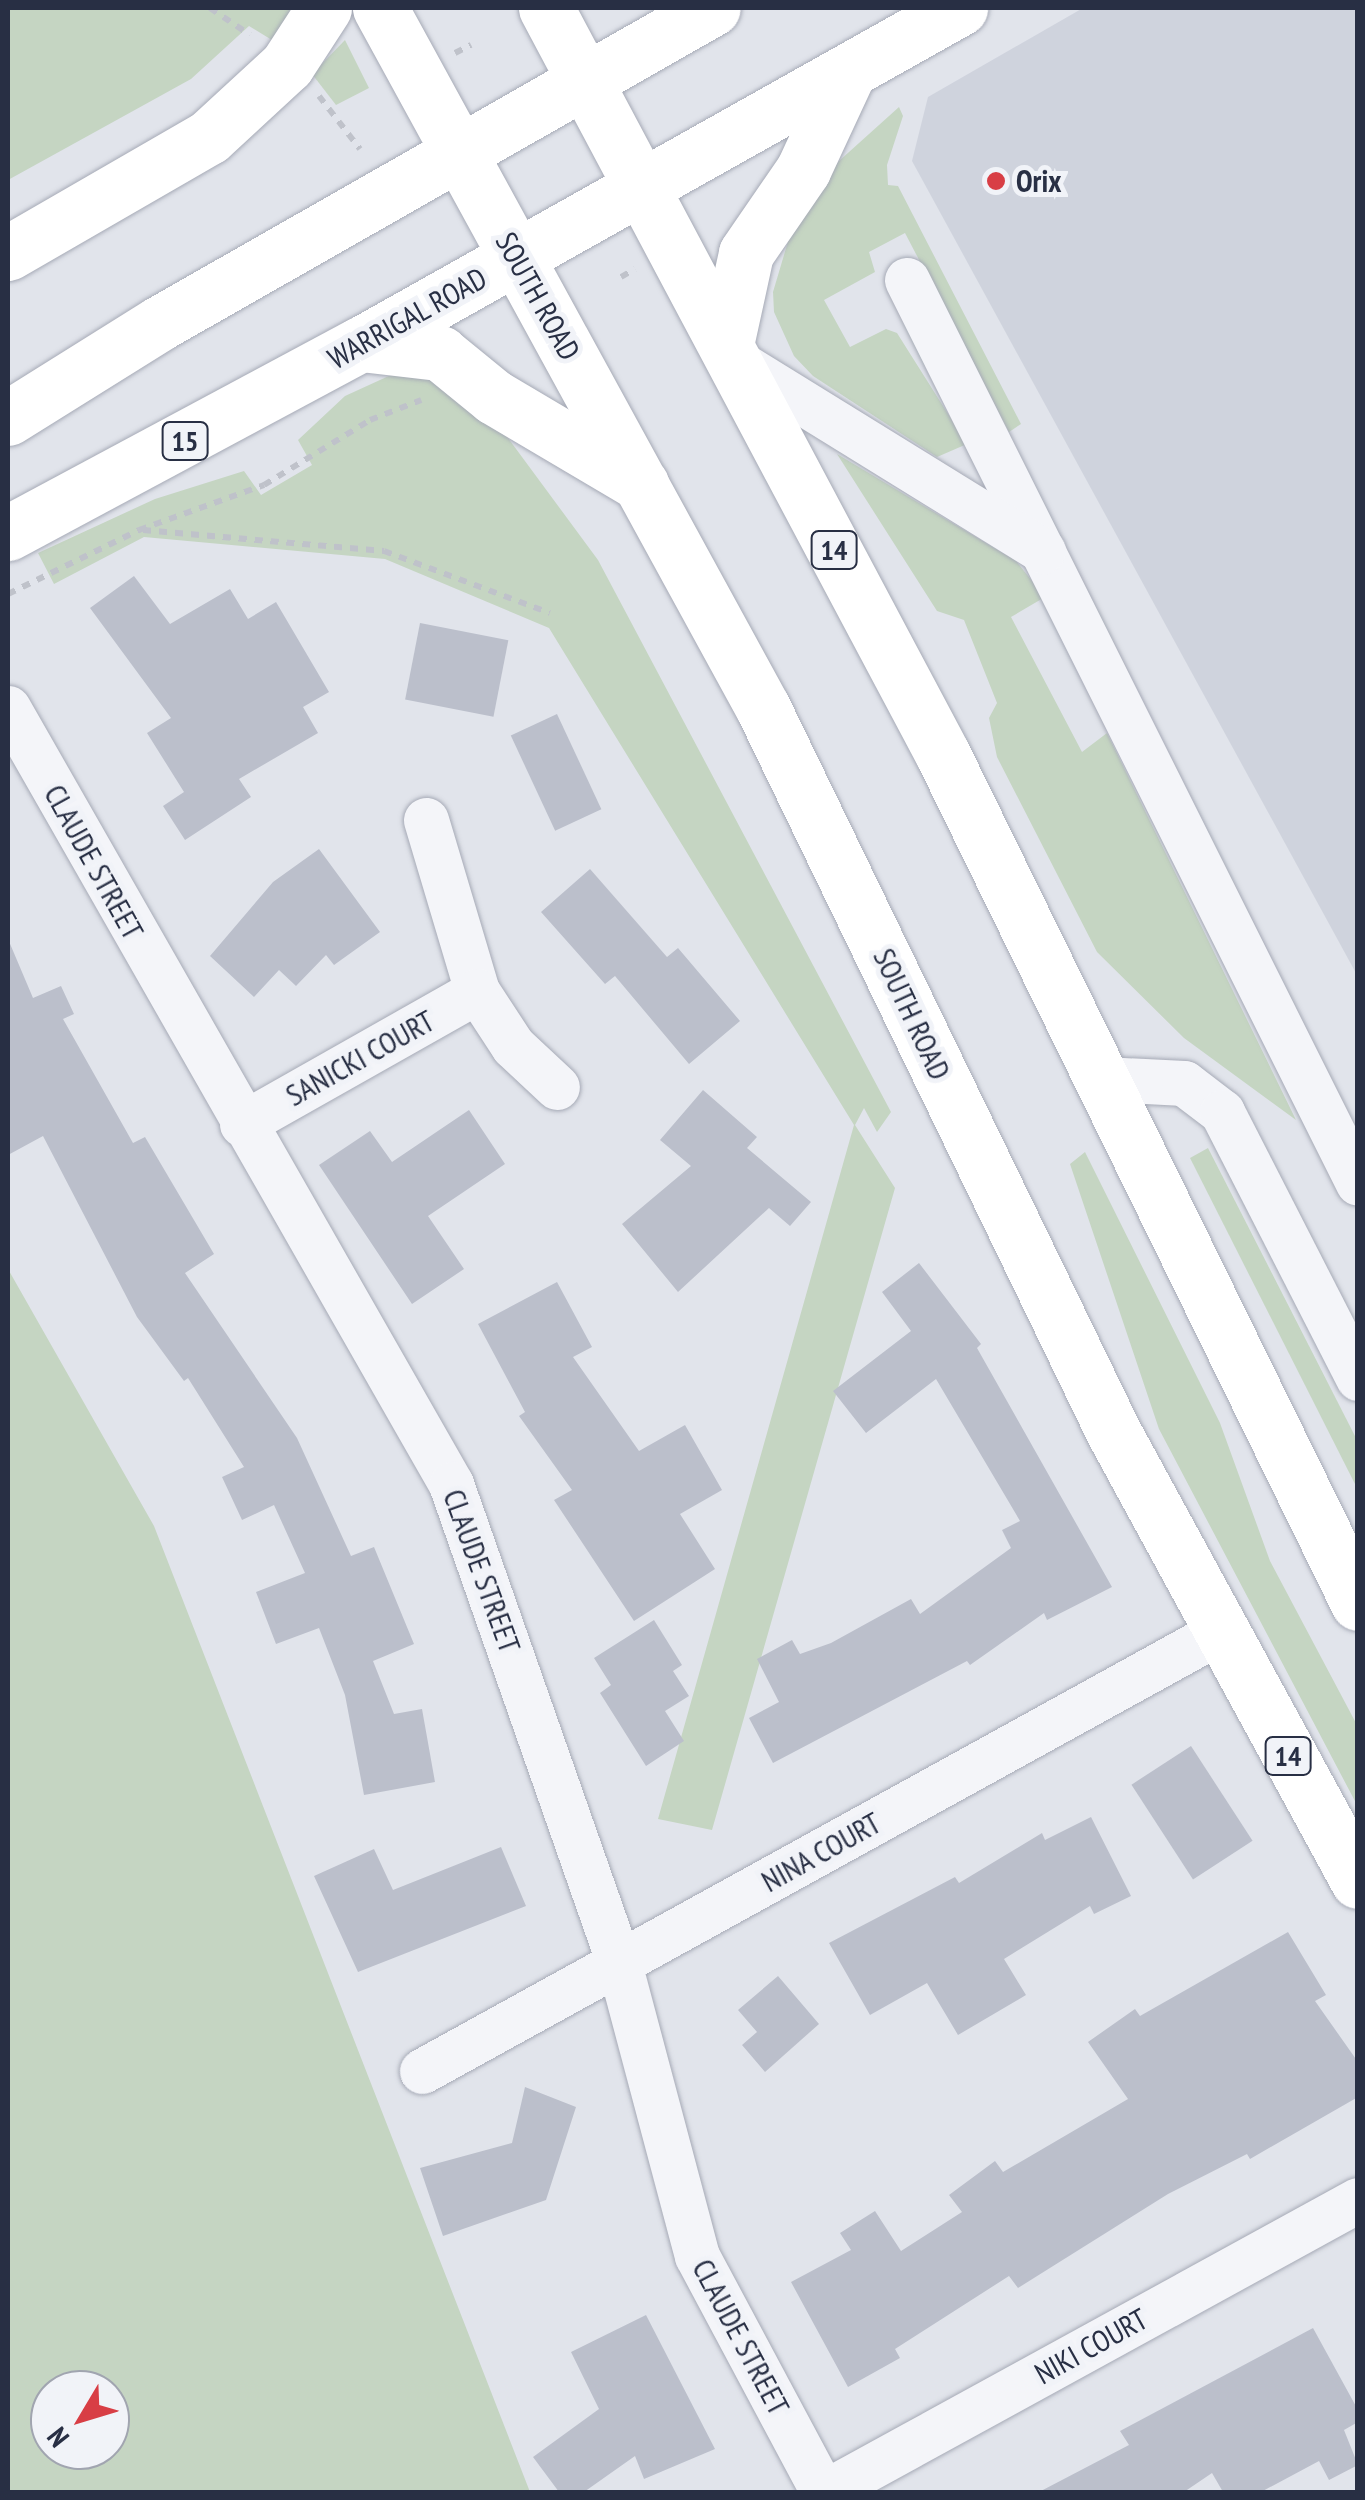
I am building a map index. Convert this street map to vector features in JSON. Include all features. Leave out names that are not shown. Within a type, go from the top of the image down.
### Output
[{"type":"highway","points":[[8,253],[209,137],[288,65],[324,8]]},
{"type":"highway","name":"14","points":[[380,8],[458,152]]},
{"type":"highway","name":"14","points":[[546,8],[942,755],[1102,1078],[1266,1426],[1358,1603]]},
{"type":"highway","points":[[8,418],[458,152],[713,8]]},
{"type":"highway","name":"WARRIGAL ROAD","points":[[8,533],[362,344],[960,8]]},
{"type":"highway","points":[[730,353],[746,253],[802,170],[848,70]]},
{"type":"highway","name":"SOUTH ROAD","points":[[458,152],[763,708],[1035,1277],[1219,1632],[1358,1880]]},
{"type":"highway","points":[[362,344],[440,353],[494,397],[641,484]]},
{"type":"street","points":[[906,280],[1358,1183]]},
{"type":"street","points":[[730,353],[1044,552]]},
{"type":"street","name":"CLAUDE STREET","points":[[8,708],[242,1124],[451,1484],[619,1963],[697,2256],[824,2492]]},
{"type":"street","points":[[426,820],[478,991],[513,1046],[557,1087]]},
{"type":"street","name":"SANICKI COURT","points":[[242,1124],[478,991]]},
{"type":"street","points":[[1102,1078],[1184,1083],[1222,1112],[1358,1378]]},
{"type":"street","name":"NINA COURT","points":[[422,2070],[1219,1632]]},
{"type":"street","name":"NIKI COURT","points":[[824,2492],[1358,2200]]},
{"type":"path","points":[[210,8],[265,46]]},
{"type":"path","points":[[454,54],[471,45]]},
{"type":"path","points":[[313,90],[360,149]]},
{"type":"path","points":[[8,594],[139,530],[254,490],[370,420],[436,395]]},
{"type":"path","points":[[139,530],[384,551],[550,613]]},
{"type":"shaded area","points":[[1083,8],[1357,8],[1357,975],[912,161],[928,97]]},
{"type":"green space","points":[[8,8],[298,8],[280,45],[249,26],[191,79],[8,180]]},
{"type":"green space","points":[[345,40],[369,88],[336,105],[312,74]]},
{"type":"green space","points":[[899,107],[903,116],[887,165],[888,185],[898,186],[1021,424],[1009,432],[905,233],[869,252],[875,272],[824,300],[850,347],[886,329],[897,333],[967,444],[937,457],[813,376],[794,356],[774,312],[773,292],[795,218],[839,161]]},
{"type":"green space","points":[[404,369],[435,376],[508,438],[598,560],[891,1112],[877,1132],[864,1108],[855,1125],[895,1188],[712,1830],[658,1819],[854,1125],[549,628],[385,559],[144,537],[54,584],[38,553],[155,499],[244,471],[261,495],[312,465],[298,440],[345,396]]},
{"type":"green space","points":[[837,454],[1016,561],[1045,597],[1011,617],[1082,752],[1107,733],[1296,1120],[1184,1038],[1097,952],[997,757],[989,718],[997,703],[964,620],[937,611]]},
{"type":"green space","points":[[1208,1148],[1357,1440],[1357,1488],[1190,1158]]},
{"type":"green space","points":[[1085,1152],[1220,1423],[1270,1561],[1357,1725],[1357,1805],[1159,1429],[1070,1164]]},
{"type":"green space","points":[[8,1269],[154,1526],[530,2492],[8,2492]]},
{"type":"building","points":[[134,576],[170,624],[230,589],[248,619],[276,602],[329,692],[303,707],[318,733],[239,779],[251,797],[185,840],[163,806],[184,792],[147,733],[171,718],[90,608]]},
{"type":"building","points":[[420,623],[508,640],[493,717],[405,700]]},
{"type":"building","points":[[557,714],[601,809],[555,831],[511,736]]},
{"type":"building","points":[[319,849],[380,932],[334,965],[326,955],[296,986],[279,970],[254,997],[210,956],[273,882]]},
{"type":"building","points":[[590,869],[667,957],[678,948],[740,1021],[689,1064],[615,976],[605,984],[541,912]]},
{"type":"building","points":[[8,939],[33,998],[61,986],[74,1014],[63,1019],[133,1143],[145,1137],[214,1254],[185,1273],[297,1438],[351,1556],[374,1547],[414,1644],[373,1661],[394,1714],[422,1709],[435,1782],[364,1795],[345,1695],[319,1628],[276,1644],[256,1592],[305,1573],[274,1505],[242,1520],[222,1477],[244,1467],[188,1378],[184,1381],[137,1317],[43,1136],[8,1155]]},
{"type":"building","points":[[703,1090],[757,1137],[747,1148],[811,1202],[790,1226],[769,1208],[678,1292],[622,1224],[691,1166],[660,1140]]},
{"type":"building","points":[[469,1110],[505,1164],[428,1216],[464,1269],[412,1304],[319,1165],[370,1131],[392,1162]]},
{"type":"building","points":[[919,1263],[981,1344],[977,1348],[1112,1587],[1047,1620],[1044,1613],[970,1665],[967,1661],[773,1763],[749,1718],[779,1702],[757,1659],[792,1640],[800,1654],[831,1643],[911,1599],[920,1614],[1011,1548],[1002,1530],[1020,1521],[936,1379],[866,1433],[833,1391],[911,1331],[882,1292]]},
{"type":"building","points":[[557,1282],[592,1347],[573,1357],[639,1451],[685,1425],[722,1490],[680,1514],[715,1569],[634,1621],[554,1500],[572,1490],[519,1416],[525,1412],[478,1324]]},
{"type":"building","points":[[654,1620],[682,1665],[673,1671],[689,1696],[665,1711],[684,1741],[646,1766],[600,1693],[611,1685],[594,1658]]},
{"type":"building","points":[[1191,1746],[1253,1841],[1193,1879],[1131,1785]]},
{"type":"building","points":[[1091,1817],[1131,1896],[1094,1914],[1090,1906],[1004,1959],[1026,1995],[958,2035],[927,1983],[870,2015],[829,1943],[955,1877],[959,1883],[1042,1833],[1045,1840]]},
{"type":"building","points":[[501,1847],[526,1906],[358,1972],[314,1876],[374,1849],[393,1890]]},
{"type":"building","points":[[1288,1932],[1326,1995],[1315,2001],[1358,2062],[1358,2097],[1250,2159],[1247,2154],[1168,2194],[1018,2288],[1009,2276],[895,2349],[900,2358],[848,2387],[791,2282],[851,2250],[840,2233],[875,2211],[901,2251],[962,2212],[949,2195],[995,2161],[1003,2172],[1128,2099],[1088,2042],[1135,2009],[1140,2016]]},
{"type":"building","points":[[778,1976],[819,2024],[765,2072],[742,2045],[757,2032],[738,2010]]},
{"type":"building","points":[[525,2087],[576,2107],[546,2200],[443,2236],[420,2168],[512,2143]]},
{"type":"building","points":[[646,2315],[715,2449],[644,2479],[635,2456],[584,2492],[559,2492],[533,2457],[599,2409],[571,2352]]},
{"type":"building","points":[[1313,2328],[1358,2410],[1358,2422],[1344,2430],[1358,2465],[1329,2480],[1319,2461],[1261,2492],[1223,2492],[1212,2473],[1184,2492],[1039,2492],[1129,2445],[1120,2431]]},
{"type":"place","name":"Orix","points":[[996,181]]}]
